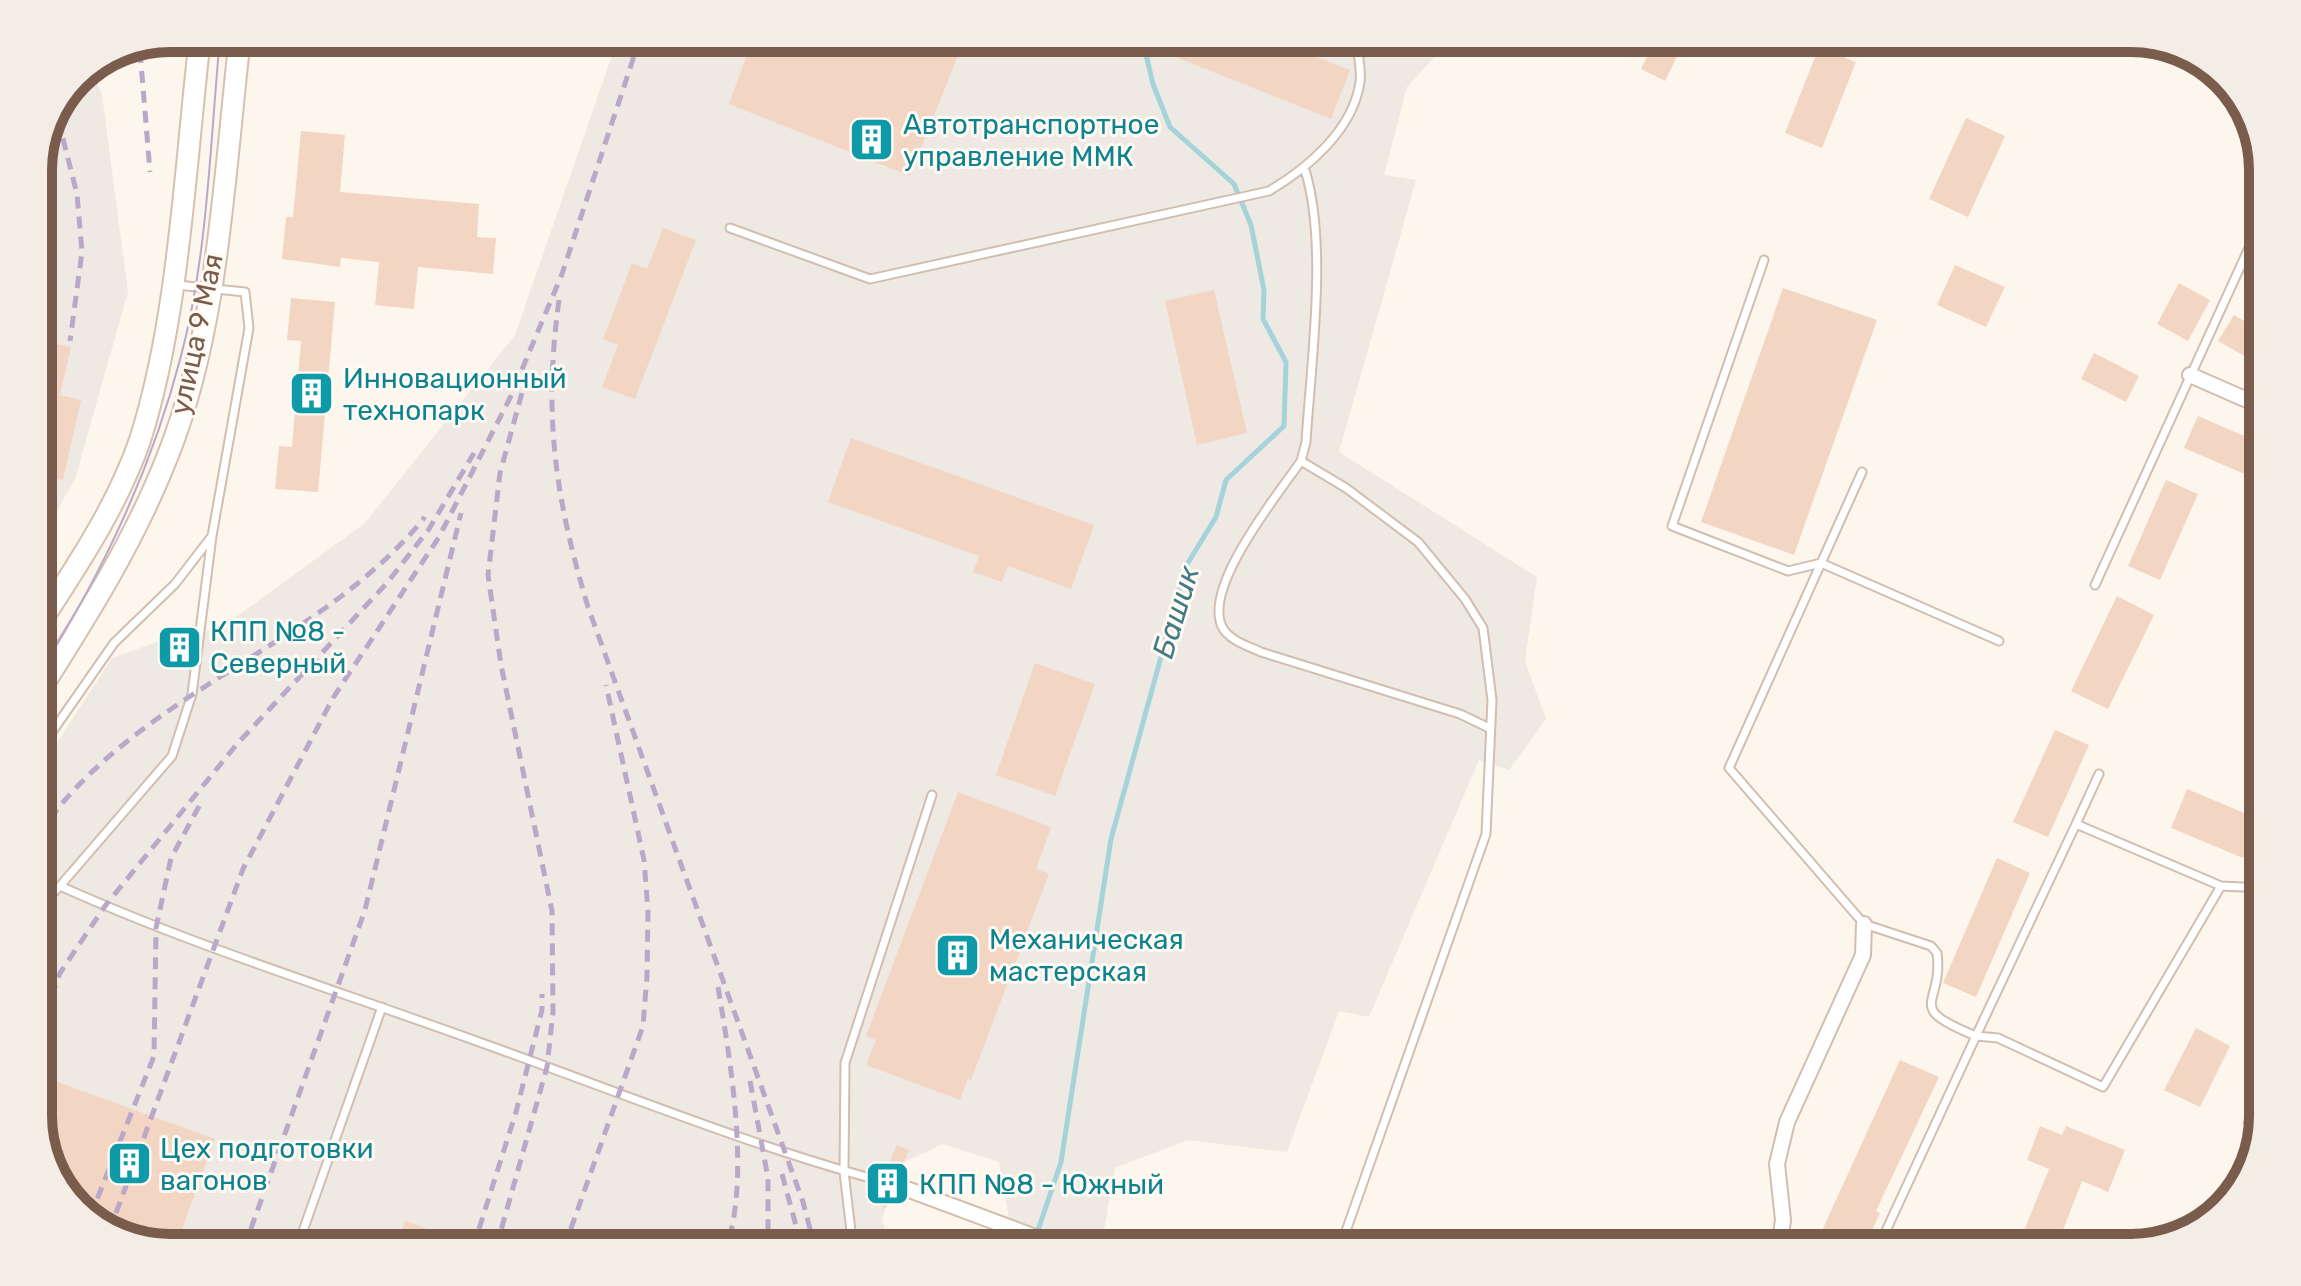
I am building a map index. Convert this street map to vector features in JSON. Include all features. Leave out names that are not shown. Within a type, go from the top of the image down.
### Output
[{"type":"main road","name":"улица 9 Мая","points":[[52,605],[96,538],[139,442],[160,365],[198,52]]},
{"type":"main road","name":"улица 9 Мая","points":[[52,670],[126,549],[169,453],[195,370],[210,288],[238,52]]},
{"type":"street","points":[[2190,375],[2249,401]]},
{"type":"street","points":[[1781,1234],[1783,1220],[1777,1164],[1787,1122],[1863,955],[1864,924]]},
{"type":"street","points":[[896,1185],[1027,1234]]},
{"type":"lane","points":[[730,228],[870,279],[1269,191],[1305,170],[1343,124],[1360,82],[1357,52]]},
{"type":"lane","points":[[1305,170],[1317,231],[1306,442],[1301,461],[1233,564],[1218,608],[1223,628],[1236,641],[1261,652],[1447,710],[1489,728]]},
{"type":"lane","points":[[2095,585],[2249,247]]},
{"type":"lane","points":[[1764,260],[1672,526],[1788,571],[1821,563],[1999,641]]},
{"type":"lane","points":[[52,894],[172,756],[192,694],[212,536],[249,328],[245,292],[171,285]]},
{"type":"lane","points":[[1301,461],[1346,488],[1418,542],[1465,599],[1483,628],[1492,700],[1486,834],[1345,1234]]},
{"type":"lane","points":[[1862,472],[1729,768],[1864,924],[1931,946],[1937,953],[1929,1000],[1938,1019],[1976,1036],[1998,1038],[2103,1087],[2221,886]]},
{"type":"lane","points":[[52,732],[114,643],[175,584],[212,536]]},
{"type":"lane","points":[[1884,1234],[2099,774]]},
{"type":"lane","points":[[851,1234],[844,1172],[845,1063],[932,795]]},
{"type":"lane","points":[[2076,824],[2221,886],[2249,887]]},
{"type":"lane","points":[[60,886],[156,928],[619,1095],[844,1172],[896,1185]]},
{"type":"lane","points":[[302,1234],[382,1007]]},
{"type":"shaded area","points":[[613,52],[1439,52],[1407,87],[1384,175],[1416,180],[1339,452],[1537,577],[1525,661],[1546,719],[1509,770],[1479,760],[1369,1017],[1339,1011],[1287,1152],[1188,1140],[1115,1168],[1103,1234],[1058,1234],[1009,1219],[999,1162],[943,1144],[904,1162],[882,1218],[886,1234],[170,1234],[125,1225],[83,1196],[61,1160],[52,1124],[52,750],[112,658],[171,637],[189,639],[232,620],[365,523],[515,335]]},
{"type":"shaded area","points":[[95,79],[102,95],[128,292],[75,479],[52,519],[52,162],[64,118],[76,98]]},
{"type":"building","name":"Автотранспортное управление ММК","points":[[748,52],[959,52],[910,176],[729,104]]},
{"type":"building","points":[[1180,52],[1304,52],[1350,70],[1331,119],[1178,58]]},
{"type":"building","points":[[1649,52],[1679,52],[1665,81],[1641,69]]},
{"type":"building","points":[[1817,52],[1831,52],[1856,62],[1822,148],[1785,133]]},
{"type":"building","points":[[1966,118],[2005,136],[1968,217],[1929,199]]},
{"type":"building","points":[[301,131],[345,135],[340,192],[479,204],[477,237],[496,238],[493,274],[418,267],[414,309],[375,305],[379,262],[341,258],[340,267],[282,259],[286,217],[293,217]]},
{"type":"building","points":[[663,228],[696,240],[635,399],[602,387],[618,345],[603,339],[632,263],[647,269]]},
{"type":"building","points":[[1955,265],[2005,287],[1986,327],[1937,305]]},
{"type":"building","points":[[2179,283],[2210,300],[2188,341],[2157,324]]},
{"type":"building","points":[[1783,288],[1877,320],[1794,555],[1701,522]]},
{"type":"building","points":[[1214,290],[1247,433],[1197,445],[1165,301]]},
{"type":"building","name":"Инновационный технопарк","points":[[291,298],[335,302],[318,492],[275,489],[279,446],[292,447],[301,341],[287,340]]},
{"type":"building","points":[[2234,315],[2249,324],[2249,359],[2218,341]]},
{"type":"building","points":[[52,343],[71,347],[60,395],[81,400],[63,480],[52,478]]},
{"type":"building","points":[[2094,353],[2139,376],[2126,402],[2081,379]]},
{"type":"building","points":[[2198,416],[2249,438],[2249,476],[2184,448]]},
{"type":"building","points":[[851,438],[1094,525],[1071,589],[1008,566],[1002,582],[973,572],[979,556],[828,502]]},
{"type":"building","points":[[2166,480],[2198,494],[2160,580],[2128,566]]},
{"type":"building","points":[[2117,596],[2154,615],[2108,709],[2071,691]]},
{"type":"building","name":"КПП №8 - Северный","points":[[171,637],[189,639],[187,657],[169,655]]},
{"type":"building","points":[[1035,663],[1095,684],[1055,796],[996,775]]},
{"type":"building","points":[[2055,730],[2089,745],[2048,837],[2013,822]]},
{"type":"building","points":[[2187,789],[2249,815],[2249,843],[2243,858],[2171,828]]},
{"type":"building","name":"Механическая мастерская","points":[[958,792],[1051,827],[1036,869],[1049,874],[971,1080],[968,1079],[960,1100],[866,1065],[876,1040],[866,1036]]},
{"type":"building","points":[[1997,858],[2030,873],[1976,997],[1943,983]]},
{"type":"building","points":[[2196,1028],[2230,1046],[2200,1107],[2164,1090]]},
{"type":"building","points":[[1900,1060],[1939,1077],[1876,1211],[1880,1213],[1870,1234],[1820,1234]]},
{"type":"building","name":"Цех подготовки вагонов","points":[[52,1080],[215,1139],[180,1234],[155,1233],[125,1225],[92,1205],[64,1168],[54,1139]]},
{"type":"building","points":[[2249,1110],[2248,1127],[2242,1124]]},
{"type":"building","points":[[2040,1126],[2062,1135],[2066,1126],[2125,1150],[2108,1192],[2082,1181],[2061,1234],[2023,1234],[2049,1169],[2027,1160]]},
{"type":"building","points":[[897,1145],[909,1150],[898,1175],[884,1175]]},
{"type":"building","points":[[879,1187],[891,1194],[886,1208],[873,1202]]},
{"type":"building","points":[[405,1221],[441,1234],[400,1234]]},
{"type":"waterway","name":"Башик","points":[[1037,1234],[1061,1162],[1111,839],[1186,566],[1216,517],[1226,480],[1284,426],[1286,362],[1263,319],[1264,290],[1251,225],[1234,184],[1170,127],[1153,84],[1145,52]]},
{"type":"tram line","points":[[52,652],[122,521],[155,440],[181,356],[203,238],[219,52]]},
{"type":"railway","points":[[114,1219],[243,869],[333,698],[439,537],[510,398],[562,274],[635,52]]},
{"type":"railway","points":[[140,56],[150,172]]},
{"type":"railway","points":[[60,128],[77,194],[82,252],[70,341]]},
{"type":"railway","points":[[559,300],[554,342],[552,419],[560,492],[577,567],[588,607],[803,1202],[811,1234]]},
{"type":"railway","points":[[500,1234],[547,1067],[553,1012],[552,911],[501,665],[488,575],[500,473],[523,389]]},
{"type":"railway","points":[[52,995],[60,973],[105,906],[237,744],[387,583],[429,529],[474,453]]},
{"type":"railway","points":[[249,1234],[365,910],[461,513]]},
{"type":"railway","points":[[52,818],[78,786],[124,744],[333,603],[381,563],[425,517]]},
{"type":"railway","points":[[569,1234],[643,1026],[647,976],[648,911],[644,860],[606,685]]},
{"type":"railway","points":[[94,1206],[154,1056],[156,928],[171,858],[203,799]]},
{"type":"railway","points":[[718,987],[728,1048],[738,1154],[737,1188],[730,1234]]},
{"type":"railway","points":[[477,1234],[516,1112],[542,1010],[542,994]]},
{"type":"railway","points":[[750,1081],[768,1178],[768,1234]]},
{"type":"railway","points":[[782,1174],[798,1234]]},
{"type":"place","name":"Автотранспортное управление ММК","points":[[872,140]]},
{"type":"place","name":"Инновационный технопарк","points":[[312,394]]},
{"type":"place","name":"КПП №8 - Северный","points":[[179,647]]},
{"type":"place","name":"Механическая мастерская","points":[[958,955]]},
{"type":"place","name":"Цех подготовки вагонов","points":[[129,1164]]},
{"type":"place","name":"КПП №8 - Южный","points":[[888,1184]]}]
